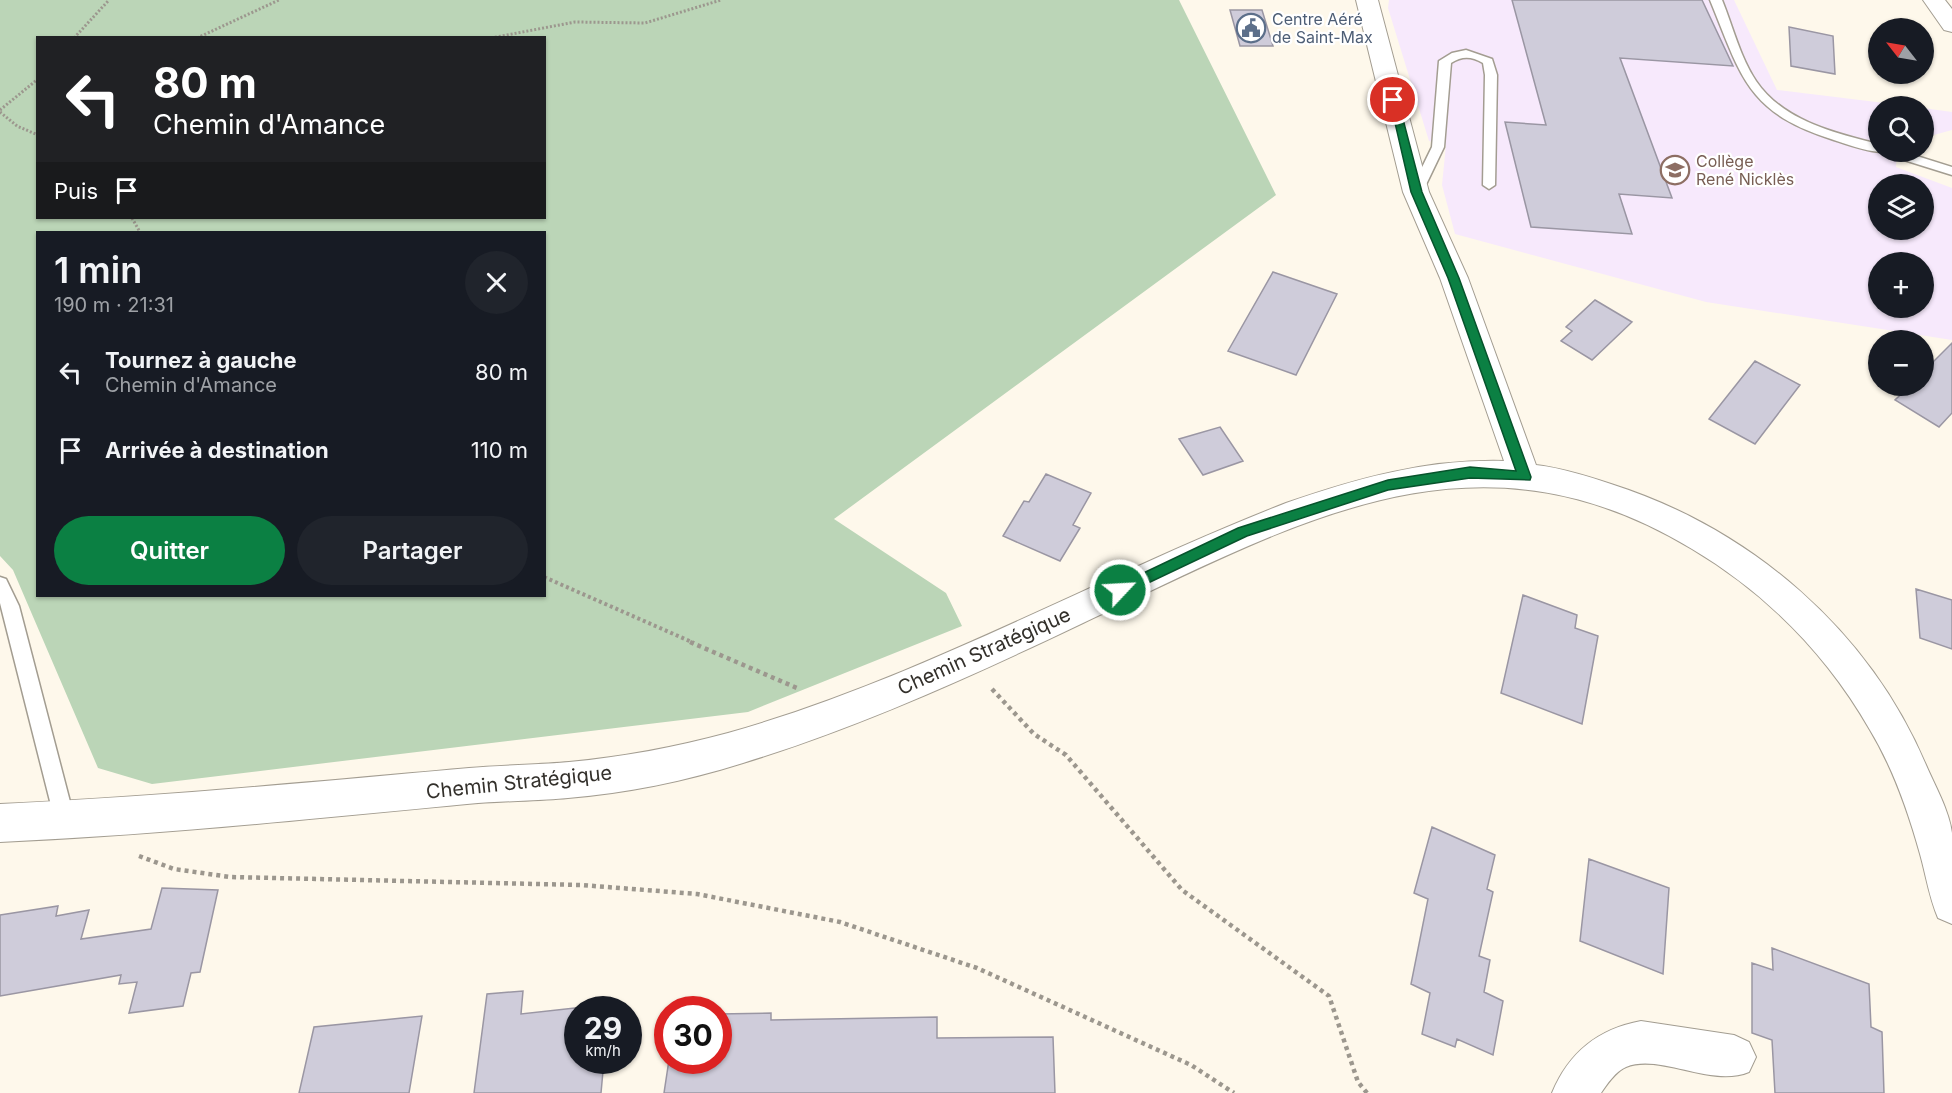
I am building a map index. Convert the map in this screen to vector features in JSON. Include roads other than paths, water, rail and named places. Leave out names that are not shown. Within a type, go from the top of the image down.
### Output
[{"type":"street","points":[[1367,0],[1416,192],[1454,278],[1525,477]]},
{"type":"street","points":[[1934,0],[1952,25]]},
{"type":"street","name":"Chemin Stratégique","points":[[0,823],[65,821],[289,806],[489,784],[573,780],[649,767],[740,746],[848,709],[966,661],[1243,532],[1388,485],[1430,477],[1470,473],[1525,477],[1578,488],[1672,520],[1731,554],[1804,615],[1858,678],[1894,735],[1926,806],[1952,904]]},
{"type":"street","points":[[1574,1093],[1604,1055],[1614,1048],[1630,1044],[1641,1042],[1734,1058]]},
{"type":"lane","points":[[1716,0],[1751,82],[1765,99],[1786,115],[1813,129],[1868,145]]},
{"type":"lane","points":[[1416,192],[1438,147],[1445,61],[1456,53],[1468,52],[1488,60],[1491,75],[1490,185]]},
{"type":"lane","points":[[1924,162],[1952,171]]},
{"type":"lane","points":[[0,584],[10,606],[65,821]]},
{"type":"place","name":"Centre Aéré de Saint-Max","points":[[1251,28]]},
{"type":"place","name":"Collège René Nicklès","points":[[1675,170]]}]
